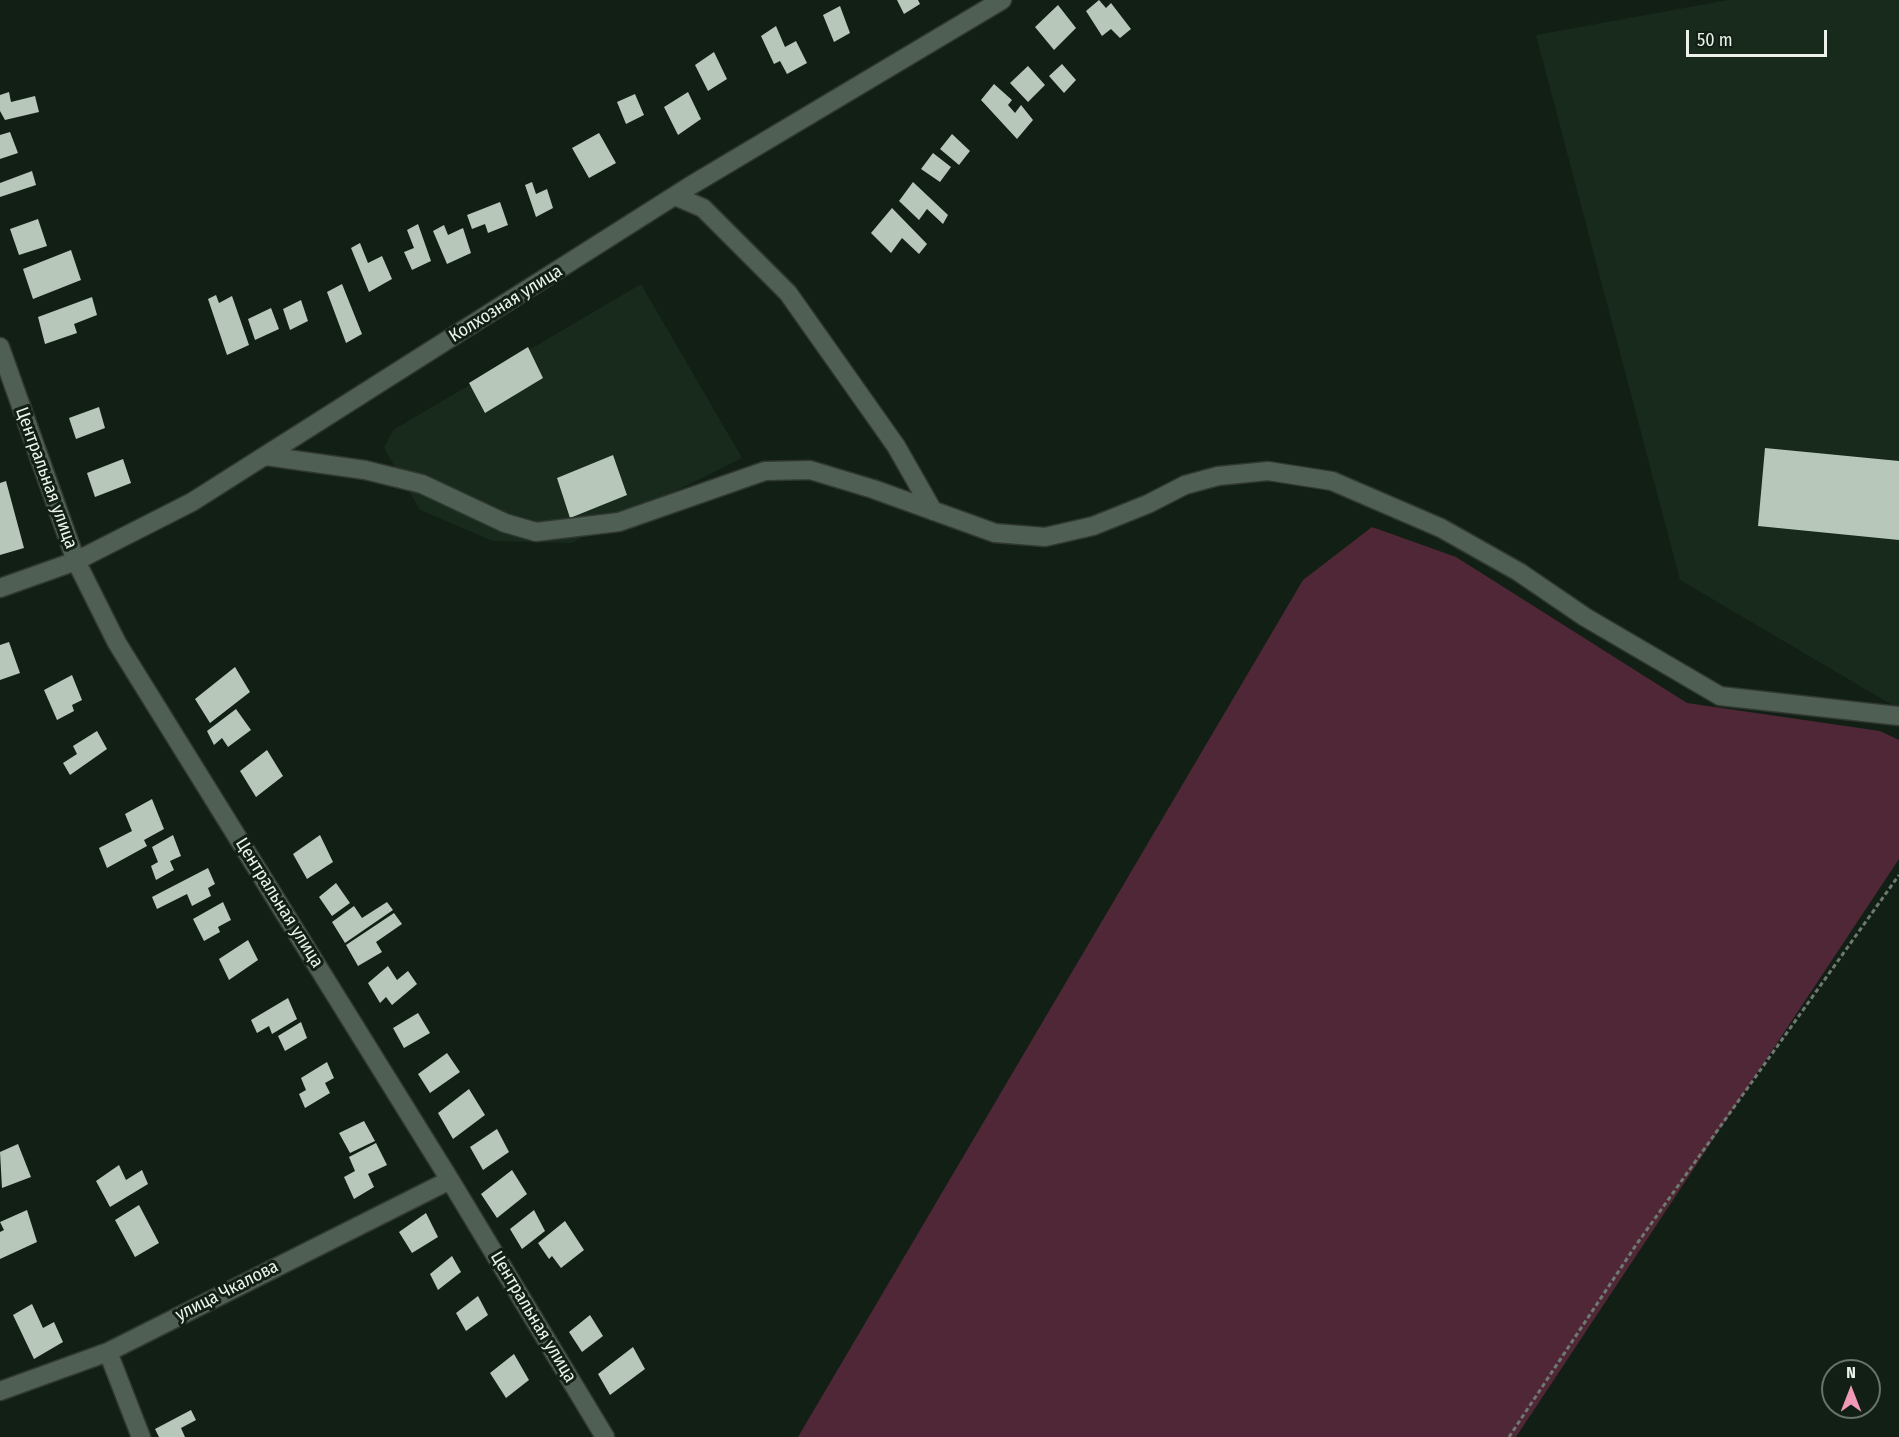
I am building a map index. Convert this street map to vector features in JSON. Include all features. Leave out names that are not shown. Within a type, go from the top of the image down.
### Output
[{"type":"street","name":"Колхозная улица","points":[[0,588],[76,561],[192,502],[675,196],[1002,0]]},
{"type":"street","points":[[675,196],[703,208],[788,293],[896,446],[933,511]]},
{"type":"street","name":"Центральная улица","points":[[0,347],[76,561],[117,643],[450,1180],[605,1437]]},
{"type":"street","points":[[266,456],[365,470],[422,484],[506,523],[536,532],[619,522],[765,471],[810,470],[995,533],[1045,537],[1093,526],[1148,504],[1185,485],[1218,476],[1268,471],[1332,481],[1450,534],[1519,572],[1585,617],[1720,696],[1899,716]]},
{"type":"street","name":"улица Чкалова","points":[[0,1391],[108,1352],[450,1180]]},
{"type":"street","points":[[108,1352],[141,1437]]},
{"type":"path","points":[[1509,1437],[1636,1245],[1899,874]]},
{"type":"shaded area","points":[[1728,0],[1899,0],[1899,709],[1680,580],[1536,35]]},
{"type":"shaded area","points":[[641,284],[742,458],[571,543],[493,541],[420,510],[384,448],[393,430]]},
{"type":"shaded area","points":[[1372,527],[1456,557],[1687,703],[1880,731],[1899,740],[1899,859],[1516,1437],[798,1437],[1303,580]]},
{"type":"building","points":[[897,0],[918,0],[920,4],[904,14]]},
{"type":"building","points":[[1099,0],[1106,8],[1111,3],[1131,29],[1120,38],[1111,29],[1102,36],[1086,11]]},
{"type":"building","points":[[1058,5],[1076,28],[1054,50],[1035,27]]},
{"type":"building","points":[[840,6],[850,33],[834,42],[823,15]]},
{"type":"building","points":[[776,26],[785,47],[796,41],[807,63],[787,74],[780,61],[774,64],[761,36]]},
{"type":"building","points":[[714,52],[727,79],[708,91],[695,65]]},
{"type":"building","points":[[1062,64],[1076,80],[1064,93],[1049,76]]},
{"type":"building","points":[[1028,66],[1045,85],[1028,102],[1010,83]]},
{"type":"building","points":[[994,84],[1012,100],[1008,105],[1015,113],[1021,105],[1033,120],[1017,139],[981,100]]},
{"type":"building","points":[[9,92],[11,102],[35,96],[39,112],[5,120],[0,111],[0,95]]},
{"type":"building","points":[[688,92],[701,119],[678,135],[664,107]]},
{"type":"building","points":[[635,94],[644,115],[626,124],[617,102]]},
{"type":"building","points":[[10,132],[18,153],[0,159],[0,135]]},
{"type":"building","points":[[599,133],[616,163],[589,178],[572,148]]},
{"type":"building","points":[[952,134],[970,151],[959,165],[940,149]]},
{"type":"building","points":[[933,153],[951,167],[940,182],[921,169]]},
{"type":"building","points":[[32,171],[36,185],[0,197],[0,183]]},
{"type":"building","points":[[532,182],[536,194],[547,189],[553,208],[536,217],[525,185]]},
{"type":"building","points":[[913,182],[948,215],[943,224],[927,209],[919,220],[899,201]]},
{"type":"building","points":[[500,202],[508,225],[488,233],[485,224],[472,229],[467,215]]},
{"type":"building","points":[[892,208],[927,244],[919,254],[902,238],[891,253],[871,233]]},
{"type":"building","points":[[38,219],[47,246],[19,255],[10,229]]},
{"type":"building","points":[[418,224],[431,261],[412,270],[404,252],[414,248],[407,230]]},
{"type":"building","points":[[444,225],[448,235],[463,228],[471,253],[447,264],[433,231]]},
{"type":"building","points":[[360,243],[368,263],[382,256],[392,279],[369,292],[351,248]]},
{"type":"building","points":[[71,250],[81,280],[33,299],[23,269]]},
{"type":"building","points":[[342,284],[362,334],[346,343],[327,292]]},
{"type":"building","points":[[216,295],[219,303],[232,296],[249,345],[227,355],[208,299]]},
{"type":"building","points":[[92,297],[97,315],[74,324],[77,333],[45,344],[38,317]]},
{"type":"building","points":[[301,300],[308,321],[290,330],[283,309]]},
{"type":"building","points":[[271,308],[279,329],[255,340],[248,319]]},
{"type":"building","points":[[528,347],[543,378],[485,413],[469,383]]},
{"type":"building","points":[[99,407],[105,428],[76,439],[69,418]]},
{"type":"building","points":[[1765,448],[1899,461],[1899,540],[1758,526]]},
{"type":"building","points":[[613,455],[627,495],[570,518],[557,478]]},
{"type":"building","points":[[123,459],[131,483],[95,497],[87,473]]},
{"type":"building","points":[[6,481],[24,548],[0,555],[0,483]]},
{"type":"building","points":[[9,642],[20,673],[0,680],[0,645]]},
{"type":"building","points":[[235,667],[250,692],[210,723],[195,699]]},
{"type":"building","points":[[72,675],[82,700],[72,705],[74,711],[57,720],[44,690]]},
{"type":"building","points":[[236,709],[251,730],[228,747],[222,738],[214,745],[207,731]]},
{"type":"building","points":[[97,731],[107,749],[70,775],[63,763],[77,754],[73,746]]},
{"type":"building","points":[[267,750],[283,776],[256,797],[240,771]]},
{"type":"building","points":[[152,799],[164,829],[144,840],[147,846],[107,868],[99,848],[132,831],[125,814]]},
{"type":"building","points":[[173,835],[181,856],[170,861],[174,870],[156,880],[151,866],[158,862],[152,847]]},
{"type":"building","points":[[320,835],[333,862],[307,879],[293,854]]},
{"type":"building","points":[[208,868],[215,884],[208,888],[211,896],[192,906],[187,894],[157,909],[152,897]]},
{"type":"building","points":[[336,883],[350,903],[332,916],[319,897]]},
{"type":"building","points":[[223,902],[231,920],[218,927],[220,932],[204,941],[193,919]]},
{"type":"building","points":[[387,902],[393,910],[345,943],[332,922],[354,906],[362,918]]},
{"type":"building","points":[[394,913],[402,924],[376,942],[382,952],[358,966],[346,945]]},
{"type":"building","points":[[248,940],[258,960],[229,980],[219,959]]},
{"type":"building","points":[[388,966],[397,980],[408,971],[417,984],[392,1005],[386,997],[380,1003],[368,983]]},
{"type":"building","points":[[288,998],[297,1019],[272,1034],[269,1026],[257,1033],[251,1020]]},
{"type":"building","points":[[418,1013],[430,1033],[404,1048],[393,1028]]},
{"type":"building","points":[[301,1022],[307,1038],[285,1051],[278,1036]]},
{"type":"building","points":[[447,1053],[460,1072],[430,1093],[418,1074]]},
{"type":"building","points":[[327,1062],[334,1078],[325,1083],[330,1093],[305,1108],[299,1094],[306,1090],[301,1078]]},
{"type":"building","points":[[469,1089],[485,1115],[453,1139],[438,1113]]},
{"type":"building","points":[[364,1121],[375,1141],[350,1153],[339,1133]]},
{"type":"building","points":[[497,1129],[509,1152],[483,1170],[470,1147]]},
{"type":"building","points":[[376,1143],[387,1165],[368,1174],[374,1187],[354,1199],[344,1177],[355,1171],[349,1157]]},
{"type":"building","points":[[18,1144],[31,1177],[2,1188],[0,1152]]},
{"type":"building","points":[[119,1165],[126,1180],[142,1170],[148,1184],[110,1207],[96,1181]]},
{"type":"building","points":[[512,1170],[527,1194],[497,1218],[481,1194]]},
{"type":"building","points":[[139,1205],[159,1243],[135,1257],[115,1220]]},
{"type":"building","points":[[27,1210],[37,1242],[0,1259],[0,1232],[4,1230],[0,1222]]},
{"type":"building","points":[[534,1210],[545,1231],[522,1249],[510,1229]]},
{"type":"building","points":[[426,1213],[438,1237],[412,1253],[399,1232]]},
{"type":"building","points":[[565,1221],[584,1250],[561,1268],[552,1256],[549,1259],[538,1243]]},
{"type":"building","points":[[452,1256],[461,1272],[438,1290],[430,1274]]},
{"type":"building","points":[[478,1296],[488,1315],[466,1331],[456,1313]]},
{"type":"building","points":[[32,1304],[43,1328],[54,1322],[63,1342],[34,1359],[13,1315]]},
{"type":"building","points":[[590,1315],[603,1336],[582,1352],[569,1332]]},
{"type":"building","points":[[633,1347],[645,1369],[610,1395],[598,1374]]},
{"type":"building","points":[[514,1354],[529,1380],[506,1398],[490,1373]]},
{"type":"building","points":[[191,1410],[196,1420],[181,1428],[185,1437],[159,1437],[155,1429]]}]
